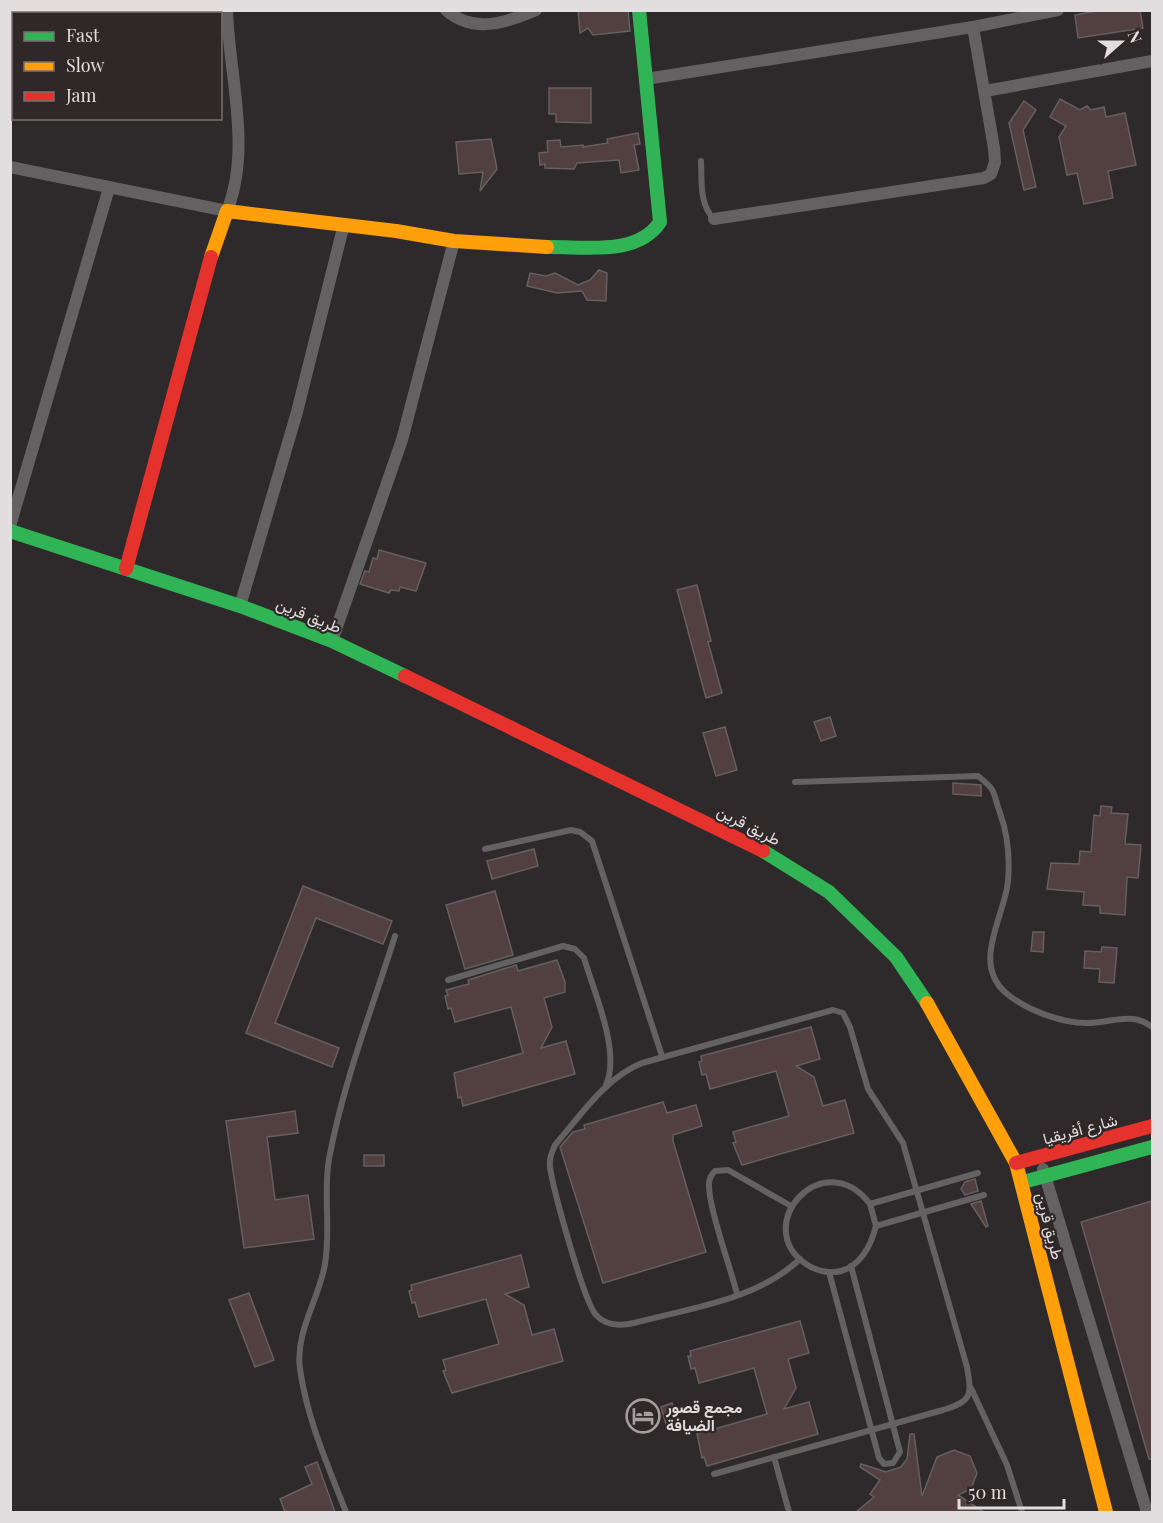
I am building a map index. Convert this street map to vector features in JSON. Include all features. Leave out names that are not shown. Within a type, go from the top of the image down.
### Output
[{"type":"street","points":[[126,569],[208,264],[237,176],[239,140],[228,49],[226,10]]},
{"type":"street","points":[[446,10],[458,21],[494,25],[536,10]]},
{"type":"street","points":[[10,167],[227,211],[344,224],[454,241],[525,248],[630,245],[642,242],[652,235],[660,222],[639,10]]},
{"type":"street","points":[[646,79],[973,27],[1058,10]]},
{"type":"street","points":[[714,219],[984,178],[991,174],[995,162],[973,27]]},
{"type":"street","points":[[985,91],[1152,61]]},
{"type":"street","points":[[10,529],[109,188]]},
{"type":"street","points":[[240,606],[297,412],[344,224]]},
{"type":"street","points":[[332,641],[402,440],[454,241]]},
{"type":"street","name":"طريق قرين","points":[[10,529],[240,606],[332,641],[751,843],[829,892],[896,957],[923,996],[1016,1163],[1023,1182],[1082,1427],[1106,1512]]},
{"type":"street","name":"شارع أفريقيا","points":[[1016,1163],[1152,1126]]},
{"type":"street","points":[[1023,1182],[1152,1147]]},
{"type":"street","points":[[1040,1156],[1147,1512]]},
{"type":"lane","points":[[701,161],[702,192],[707,212],[714,219]]},
{"type":"lane","points":[[795,782],[978,776],[994,789],[1007,839],[1008,883],[992,937],[990,954],[997,983],[1007,994],[1032,1009],[1072,1022],[1089,1023],[1133,1018],[1143,1020],[1152,1027]]},
{"type":"lane","points":[[485,849],[571,830],[580,832],[592,841],[662,1056]]},
{"type":"lane","points":[[346,1512],[315,1432],[300,1370],[299,1351],[302,1333],[325,1263],[329,1162],[335,1128],[395,936]]},
{"type":"lane","points":[[448,980],[563,946],[575,949],[585,958],[611,1056],[612,1068],[604,1088]]},
{"type":"lane","points":[[800,1259],[769,1283],[738,1294],[624,1325],[604,1322],[591,1309],[550,1165],[555,1145],[604,1088],[632,1067],[662,1056],[812,1015],[832,1010],[843,1013],[850,1026],[868,1089],[903,1143],[970,1387],[1007,1465],[1022,1512]]},
{"type":"lane","points":[[738,1294],[712,1204],[708,1185],[710,1177],[715,1171],[728,1170],[791,1206]]},
{"type":"lane","points":[[870,1204],[978,1173]]},
{"type":"lane","points":[[832,1182],[855,1189],[870,1204],[876,1226],[872,1242],[863,1256],[851,1266],[829,1272],[819,1270],[800,1259],[788,1240],[786,1228],[791,1206],[807,1189],[832,1182]]},
{"type":"lane","points":[[876,1226],[984,1196]]},
{"type":"lane","points":[[829,1272],[881,1462],[894,1464],[900,1452],[851,1266]]},
{"type":"lane","points":[[714,1473],[959,1405],[968,1398],[970,1387]]},
{"type":"lane","points":[[774,1457],[789,1512]]},
{"type":"building","points":[[578,10],[628,10],[630,31],[593,35],[588,28],[580,33]]},
{"type":"building","points":[[1101,10],[1140,10],[1143,28],[1078,38],[1075,15]]},
{"type":"building","points":[[549,88],[591,88],[591,123],[556,122],[556,114],[549,114]]},
{"type":"building","points":[[1060,99],[1080,110],[1087,106],[1091,110],[1104,107],[1106,117],[1125,113],[1136,165],[1108,171],[1113,198],[1084,204],[1077,173],[1067,175],[1059,137],[1066,126],[1050,117]]},
{"type":"building","points":[[1024,101],[1036,110],[1023,130],[1036,187],[1024,190],[1009,123]]},
{"type":"building","points":[[638,133],[640,144],[634,145],[639,170],[621,173],[619,160],[577,163],[574,169],[545,168],[545,164],[540,165],[539,153],[548,152],[547,141],[560,140],[561,147],[583,145],[583,147],[608,143],[607,139]]},
{"type":"building","points":[[491,139],[497,169],[480,191],[483,172],[459,174],[456,142]]},
{"type":"building","points":[[599,270],[607,273],[606,301],[587,300],[582,291],[557,293],[527,286],[530,273],[546,276],[555,273],[578,285],[590,280]]},
{"type":"building","points":[[379,550],[426,563],[416,591],[400,587],[399,591],[391,590],[389,593],[360,584],[365,571],[369,572],[373,558],[377,559]]},
{"type":"building","points":[[697,585],[711,641],[708,642],[722,693],[706,698],[677,590]]},
{"type":"building","points":[[830,717],[836,736],[821,741],[814,722]]},
{"type":"building","points":[[725,727],[737,770],[716,776],[703,733]]},
{"type":"building","points":[[953,783],[981,785],[981,796],[953,794]]},
{"type":"building","points":[[1101,806],[1112,807],[1111,813],[1128,814],[1125,844],[1141,845],[1138,878],[1127,877],[1125,915],[1100,913],[1100,906],[1083,905],[1084,892],[1047,889],[1051,863],[1079,864],[1080,851],[1091,852],[1094,815],[1100,816]]},
{"type":"building","points":[[534,849],[538,866],[492,879],[487,861]]},
{"type":"building","points":[[303,886],[392,921],[383,944],[316,918],[275,1023],[339,1048],[332,1067],[246,1033]]},
{"type":"building","points":[[495,891],[513,955],[465,969],[446,905]]},
{"type":"building","points":[[1033,932],[1044,932],[1043,952],[1031,951]]},
{"type":"building","points":[[1102,947],[1117,948],[1114,983],[1099,982],[1100,969],[1084,968],[1085,951],[1101,952]]},
{"type":"building","points":[[557,960],[565,982],[565,992],[544,998],[552,1027],[541,1048],[566,1041],[575,1074],[463,1106],[461,1097],[458,1098],[454,1073],[523,1053],[511,1007],[455,1022],[451,1008],[448,1009],[446,990],[469,984],[468,980],[516,965],[518,971]]},
{"type":"building","points":[[811,1027],[820,1059],[796,1066],[814,1077],[823,1106],[845,1100],[854,1133],[742,1165],[733,1143],[736,1142],[733,1132],[789,1116],[776,1071],[710,1089],[706,1074],[702,1075],[699,1062],[702,1061],[701,1056]]},
{"type":"building","points":[[663,1102],[667,1113],[696,1105],[702,1126],[673,1135],[673,1141],[706,1252],[603,1283],[560,1147],[573,1132],[585,1129],[584,1125]]},
{"type":"building","points":[[295,1111],[298,1133],[267,1137],[275,1200],[308,1195],[314,1239],[244,1248],[226,1121]]},
{"type":"building","points":[[364,1155],[384,1155],[384,1166],[364,1166]]},
{"type":"building","points":[[975,1179],[978,1191],[965,1195],[961,1189],[965,1182]]},
{"type":"building","points":[[981,1201],[988,1226],[986,1227],[971,1204]]},
{"type":"building","points":[[1152,1201],[1152,1459],[1149,1459],[1081,1222]]},
{"type":"building","points":[[521,1255],[529,1287],[505,1294],[524,1305],[532,1335],[554,1329],[563,1361],[452,1393],[443,1371],[446,1370],[443,1360],[499,1344],[486,1299],[419,1317],[409,1291],[412,1290],[411,1285]]},
{"type":"building","points":[[249,1293],[274,1360],[255,1367],[229,1300]]},
{"type":"building","points":[[800,1321],[809,1353],[788,1359],[796,1388],[784,1409],[809,1402],[818,1434],[707,1466],[704,1457],[702,1458],[697,1434],[767,1414],[754,1368],[699,1383],[695,1368],[691,1369],[688,1356],[691,1356],[690,1351]]},
{"type":"building","points":[[672,1403],[680,1428],[668,1431],[661,1407]]},
{"type":"building","points":[[910,1434],[914,1434],[922,1496],[937,1457],[954,1450],[970,1456],[977,1473],[971,1489],[958,1495],[984,1512],[856,1512],[874,1497],[870,1494],[880,1480],[860,1467],[861,1464],[886,1472],[901,1467],[907,1459]]},
{"type":"building","points":[[317,1462],[335,1512],[285,1512],[280,1499],[312,1484],[305,1467]]},
{"type":"traffic: fast","points":[[547,247],[593,248],[624,245],[638,241],[660,222],[639,10]]},
{"type":"traffic: fast","points":[[10,531],[240,606],[332,641],[405,676]]},
{"type":"traffic: fast","points":[[763,851],[829,892],[896,957],[927,1003]]},
{"type":"traffic: fast","points":[[1023,1182],[1152,1147]]},
{"type":"traffic: slow","points":[[211,257],[227,211],[396,231],[454,241],[547,247]]},
{"type":"traffic: slow","points":[[927,1003],[1016,1163],[1106,1512]]},
{"type":"traffic: jam","points":[[126,569],[211,257]]},
{"type":"traffic: jam","points":[[405,676],[763,851]]},
{"type":"traffic: jam","points":[[1016,1163],[1152,1126]]},
{"type":"place","name":"مجمع قصور الضيافة","points":[[643,1416]]}]
